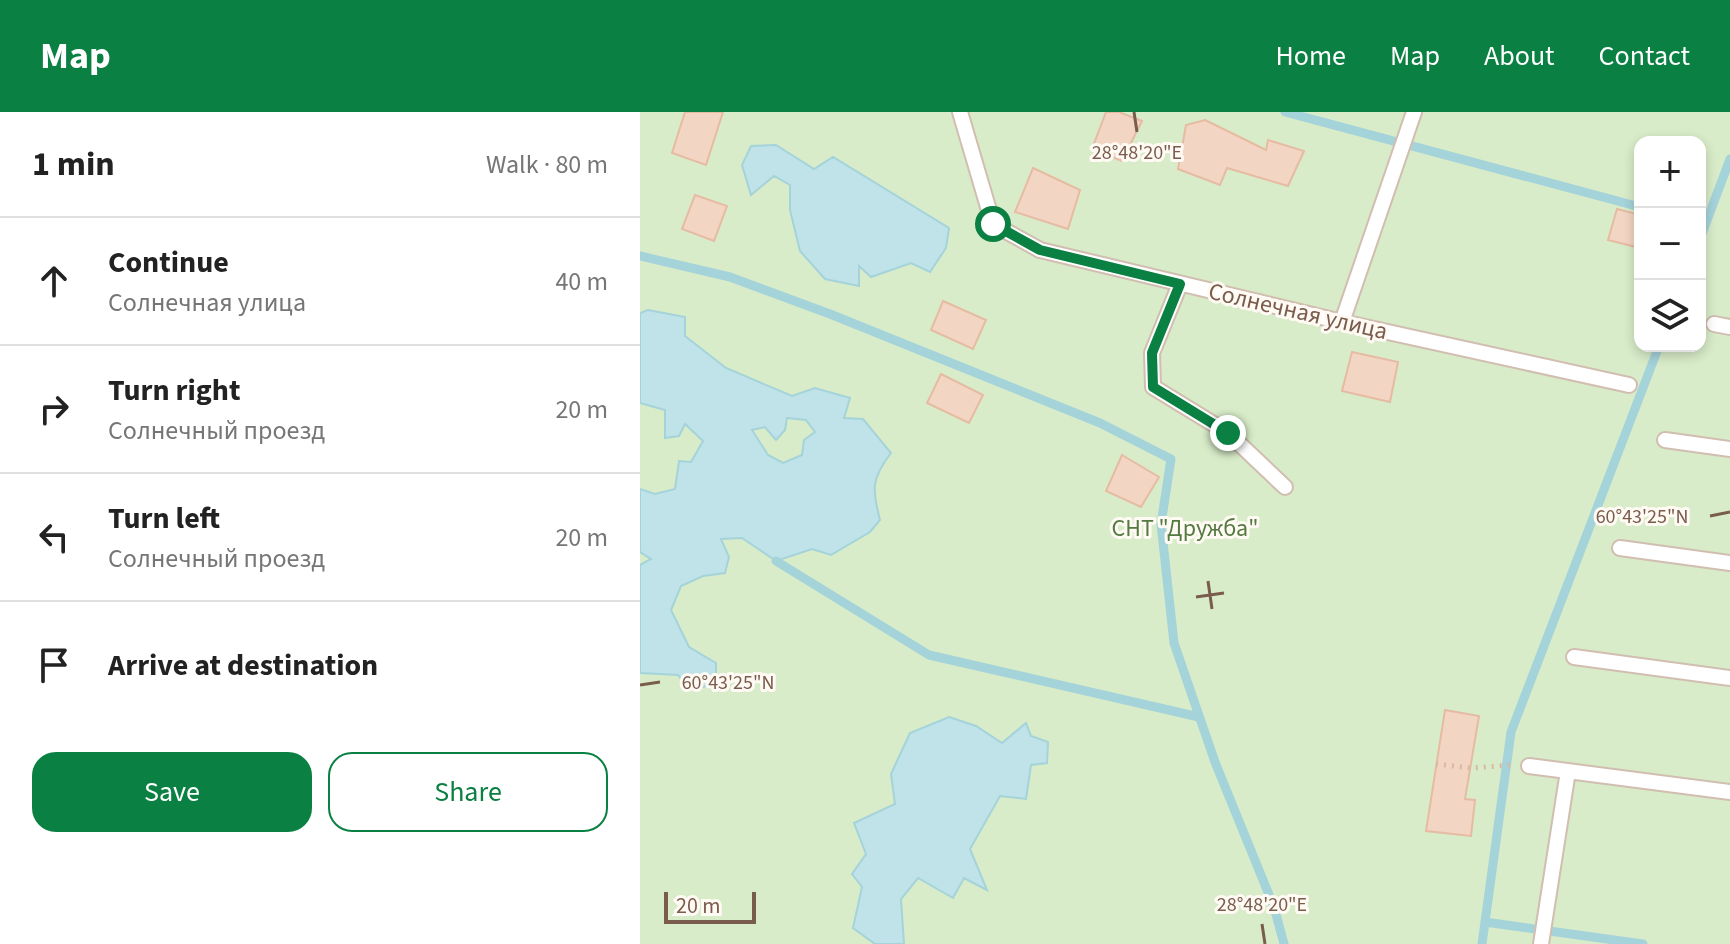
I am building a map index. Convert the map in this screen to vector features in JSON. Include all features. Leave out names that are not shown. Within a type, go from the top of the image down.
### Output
[{"type":"lane","name":"Солнечная улица","points":[[960,112],[993,224],[1040,250],[1342,322],[1629,385]]},
{"type":"lane","points":[[1342,322],[1414,112]]},
{"type":"lane","points":[[1180,284],[1152,353],[1153,387],[1228,433],[1285,487]]},
{"type":"lane","points":[[1714,324],[1730,327]]},
{"type":"lane","points":[[1665,440],[1730,449]]},
{"type":"lane","points":[[1620,548],[1730,563]]},
{"type":"lane","points":[[1574,657],[1730,678]]},
{"type":"lane","points":[[1529,766],[1730,792]]},
{"type":"lane","points":[[1541,944],[1568,771]]},
{"type":"path","points":[[1436,764],[1471,768],[1529,766]]},
{"type":"green space","name":"СНТ \"Дружба\"","points":[[640,112],[1730,112],[1730,944],[640,944]]},
{"type":"water","points":[[776,145],[814,169],[833,157],[949,228],[946,248],[930,272],[911,263],[871,277],[859,266],[859,286],[825,279],[800,251],[790,210],[790,185],[774,176],[751,195],[742,165],[751,146]]},
{"type":"water","points":[[648,310],[685,317],[685,336],[726,368],[792,396],[815,388],[850,398],[844,418],[863,419],[891,453],[875,485],[880,520],[870,532],[831,555],[812,549],[776,561],[742,538],[721,539],[729,557],[725,573],[703,576],[681,586],[671,610],[689,647],[716,663],[716,684],[689,690],[678,675],[640,673],[640,565],[651,559],[640,552],[640,489],[655,494],[675,489],[679,461],[691,462],[703,441],[685,424],[679,436],[665,438],[665,410],[640,403],[640,313]],"holes":[[[787,418],[806,420],[815,432],[804,440],[802,455],[783,463],[768,455],[752,430],[765,427],[776,440],[785,430]]]},
{"type":"water","points":[[949,717],[976,726],[1002,743],[1026,723],[1031,736],[1048,742],[1047,763],[1031,765],[1026,799],[1000,796],[970,849],[987,890],[964,878],[953,898],[918,878],[901,899],[904,944],[875,944],[853,928],[862,887],[852,874],[866,854],[854,823],[895,804],[891,774],[910,733]]},
{"type":"building","points":[[685,112],[723,112],[706,165],[672,153]]},
{"type":"building","points":[[1106,112],[1119,112],[1142,121],[1122,161],[1092,149]]},
{"type":"building","points":[[1205,120],[1266,150],[1268,140],[1304,151],[1288,186],[1227,168],[1220,185],[1178,169],[1186,125]]},
{"type":"building","points":[[1033,168],[1080,190],[1068,229],[1015,212]]},
{"type":"building","points":[[695,195],[727,206],[714,241],[682,229]]},
{"type":"building","points":[[1617,209],[1634,213],[1634,246],[1608,240]]},
{"type":"building","points":[[943,301],[986,320],[973,349],[931,330]]},
{"type":"building","points":[[1352,352],[1398,362],[1390,402],[1342,391]]},
{"type":"building","points":[[941,374],[983,395],[969,423],[927,403]]},
{"type":"building","points":[[1122,455],[1159,477],[1141,507],[1106,491]]},
{"type":"building","points":[[1445,710],[1479,716],[1465,799],[1475,800],[1471,836],[1426,831]]},
{"type":"waterway","points":[[1285,112],[1634,205]]},
{"type":"waterway","points":[[1706,223],[1730,159]]},
{"type":"waterway","points":[[640,256],[730,277],[830,314],[1100,423],[1171,459],[1161,524],[1174,643],[1215,762],[1274,907],[1284,944]]},
{"type":"waterway","points":[[1482,944],[1511,732],[1657,352]]},
{"type":"waterway","points":[[776,561],[929,655],[1199,717]]},
{"type":"waterway","points":[[1485,922],[1643,944]]},
{"type":"route","points":[[993,224],[1040,250],[1180,284],[1152,353],[1153,387],[1228,433]]}]
